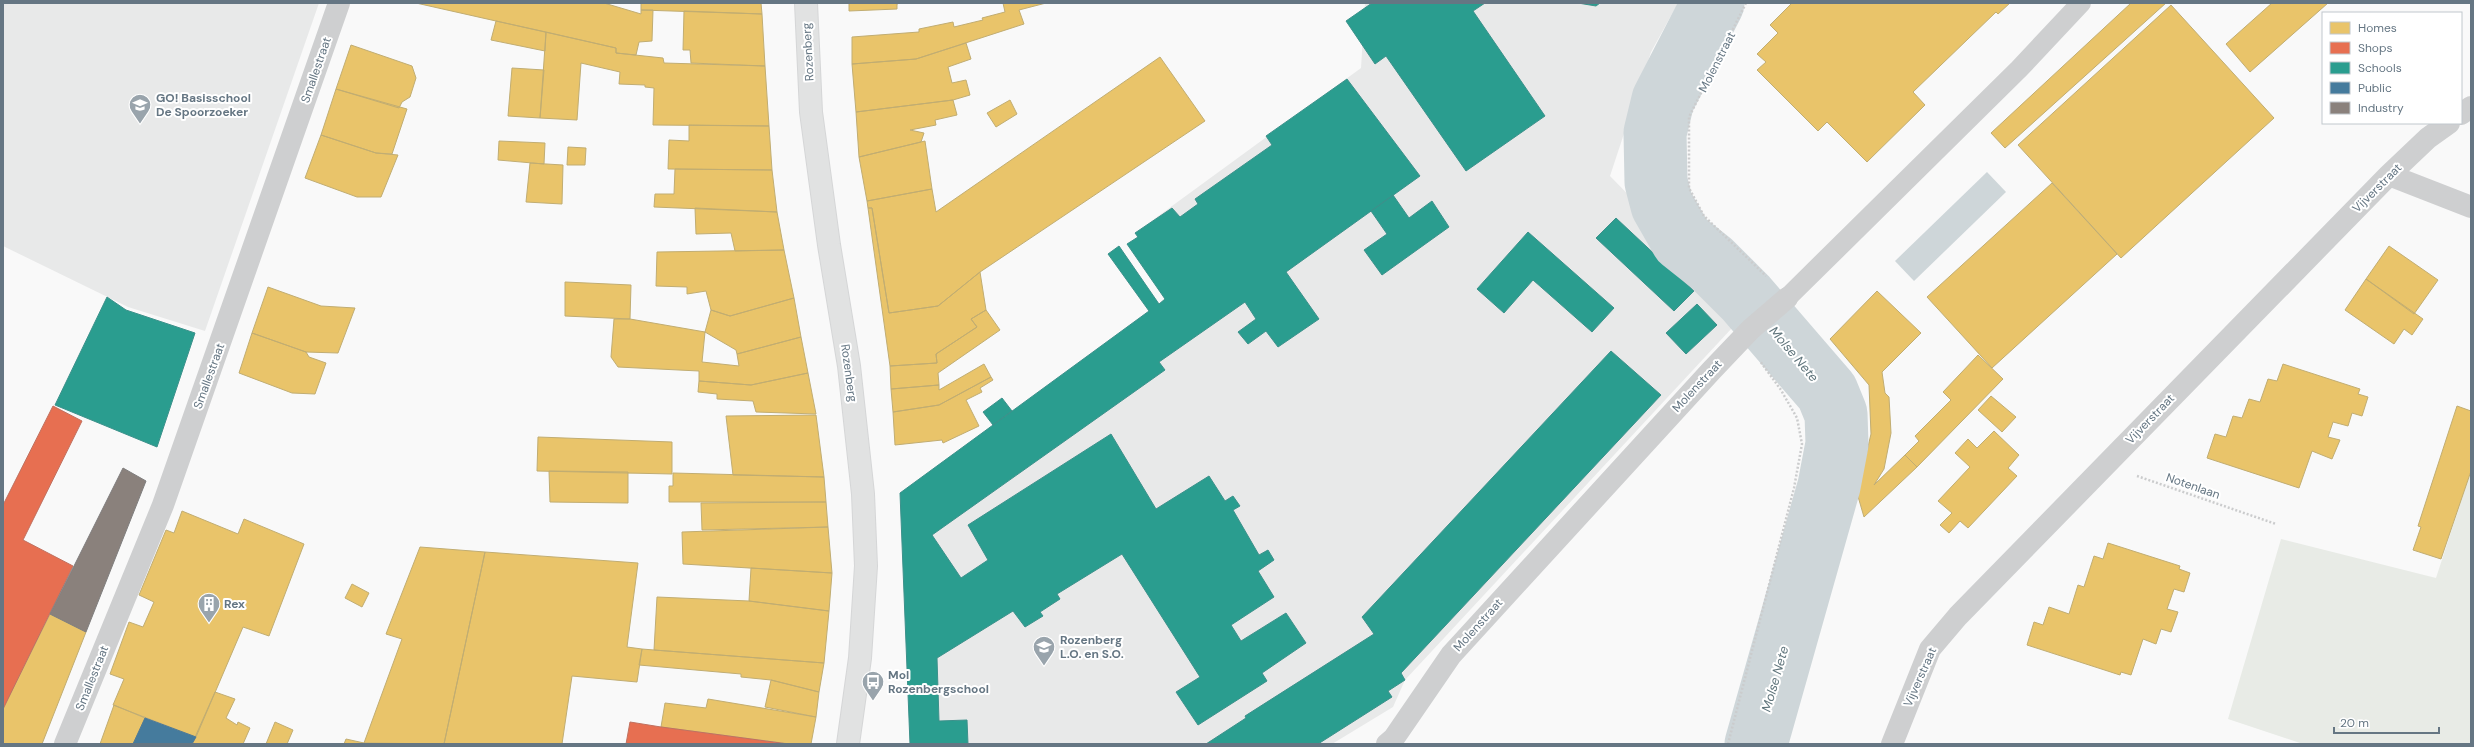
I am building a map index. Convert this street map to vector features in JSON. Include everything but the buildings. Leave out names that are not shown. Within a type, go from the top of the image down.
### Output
[{"type":"main road","name":"Rozenberg","points":[[806,3],[811,112],[829,245],[849,366],[863,494],[866,566],[860,658],[848,744]]},
{"type":"street","name":"Smallestraat","points":[[65,744],[163,505],[339,3]]},
{"type":"street","points":[[2462,113],[2471,107]]},
{"type":"street","name":"Vijverstraat","points":[[1892,744],[1930,649],[1958,616],[2389,175],[2428,138],[2448,124]]},
{"type":"street","points":[[2389,175],[2471,207]]},
{"type":"street","name":"Molenstraat","points":[[1387,744],[1451,655],[1747,333],[1782,302]]},
{"type":"lane","points":[[1782,302],[2019,69],[2081,3]]},
{"type":"path","name":"Molenstraat","points":[[1746,3],[1689,118],[1689,188],[1704,216],[1745,254],[1782,302]]},
{"type":"path","points":[[1728,744],[1792,495],[1802,444],[1797,418],[1747,333]]},
{"type":"path","name":"Notenlaan","points":[[2104,465],[2276,524]]},
{"type":"shaded area","name":"GO! Basisschool De Spoorzoeker","points":[[3,3],[319,3],[205,331],[128,307],[3,246]]},
{"type":"shaded area","points":[[1365,3],[1678,3],[1651,52],[1610,176],[1745,314],[1405,680],[1393,707],[1332,744],[910,744],[900,493],[1149,311],[1119,246],[1159,304],[1165,299],[1135,233],[1361,68]]},
{"type":"shaded area","points":[[1987,172],[2006,192],[1914,281],[1895,261]]},
{"type":"shaded area","points":[[2471,471],[2471,744],[2303,744],[2228,719],[2281,539],[2436,578]]},
{"type":"waterway","name":"Molse Nete","points":[[1713,3],[1663,100],[1655,133],[1656,182],[1662,205],[1682,240],[1711,263],[1746,298],[1827,392],[1836,414],[1837,444],[1829,486],[1756,744]]},
{"type":"place","name":"GO! Basisschool De Spoorzoeker","points":[[140,124]]},
{"type":"place","name":"Rex","points":[[209,624]]},
{"type":"place","name":"Rozenberg L.O. en S.O.","points":[[1044,666]]},
{"type":"place","name":"Mol Rozenbergschool","points":[[873,702]]}]
